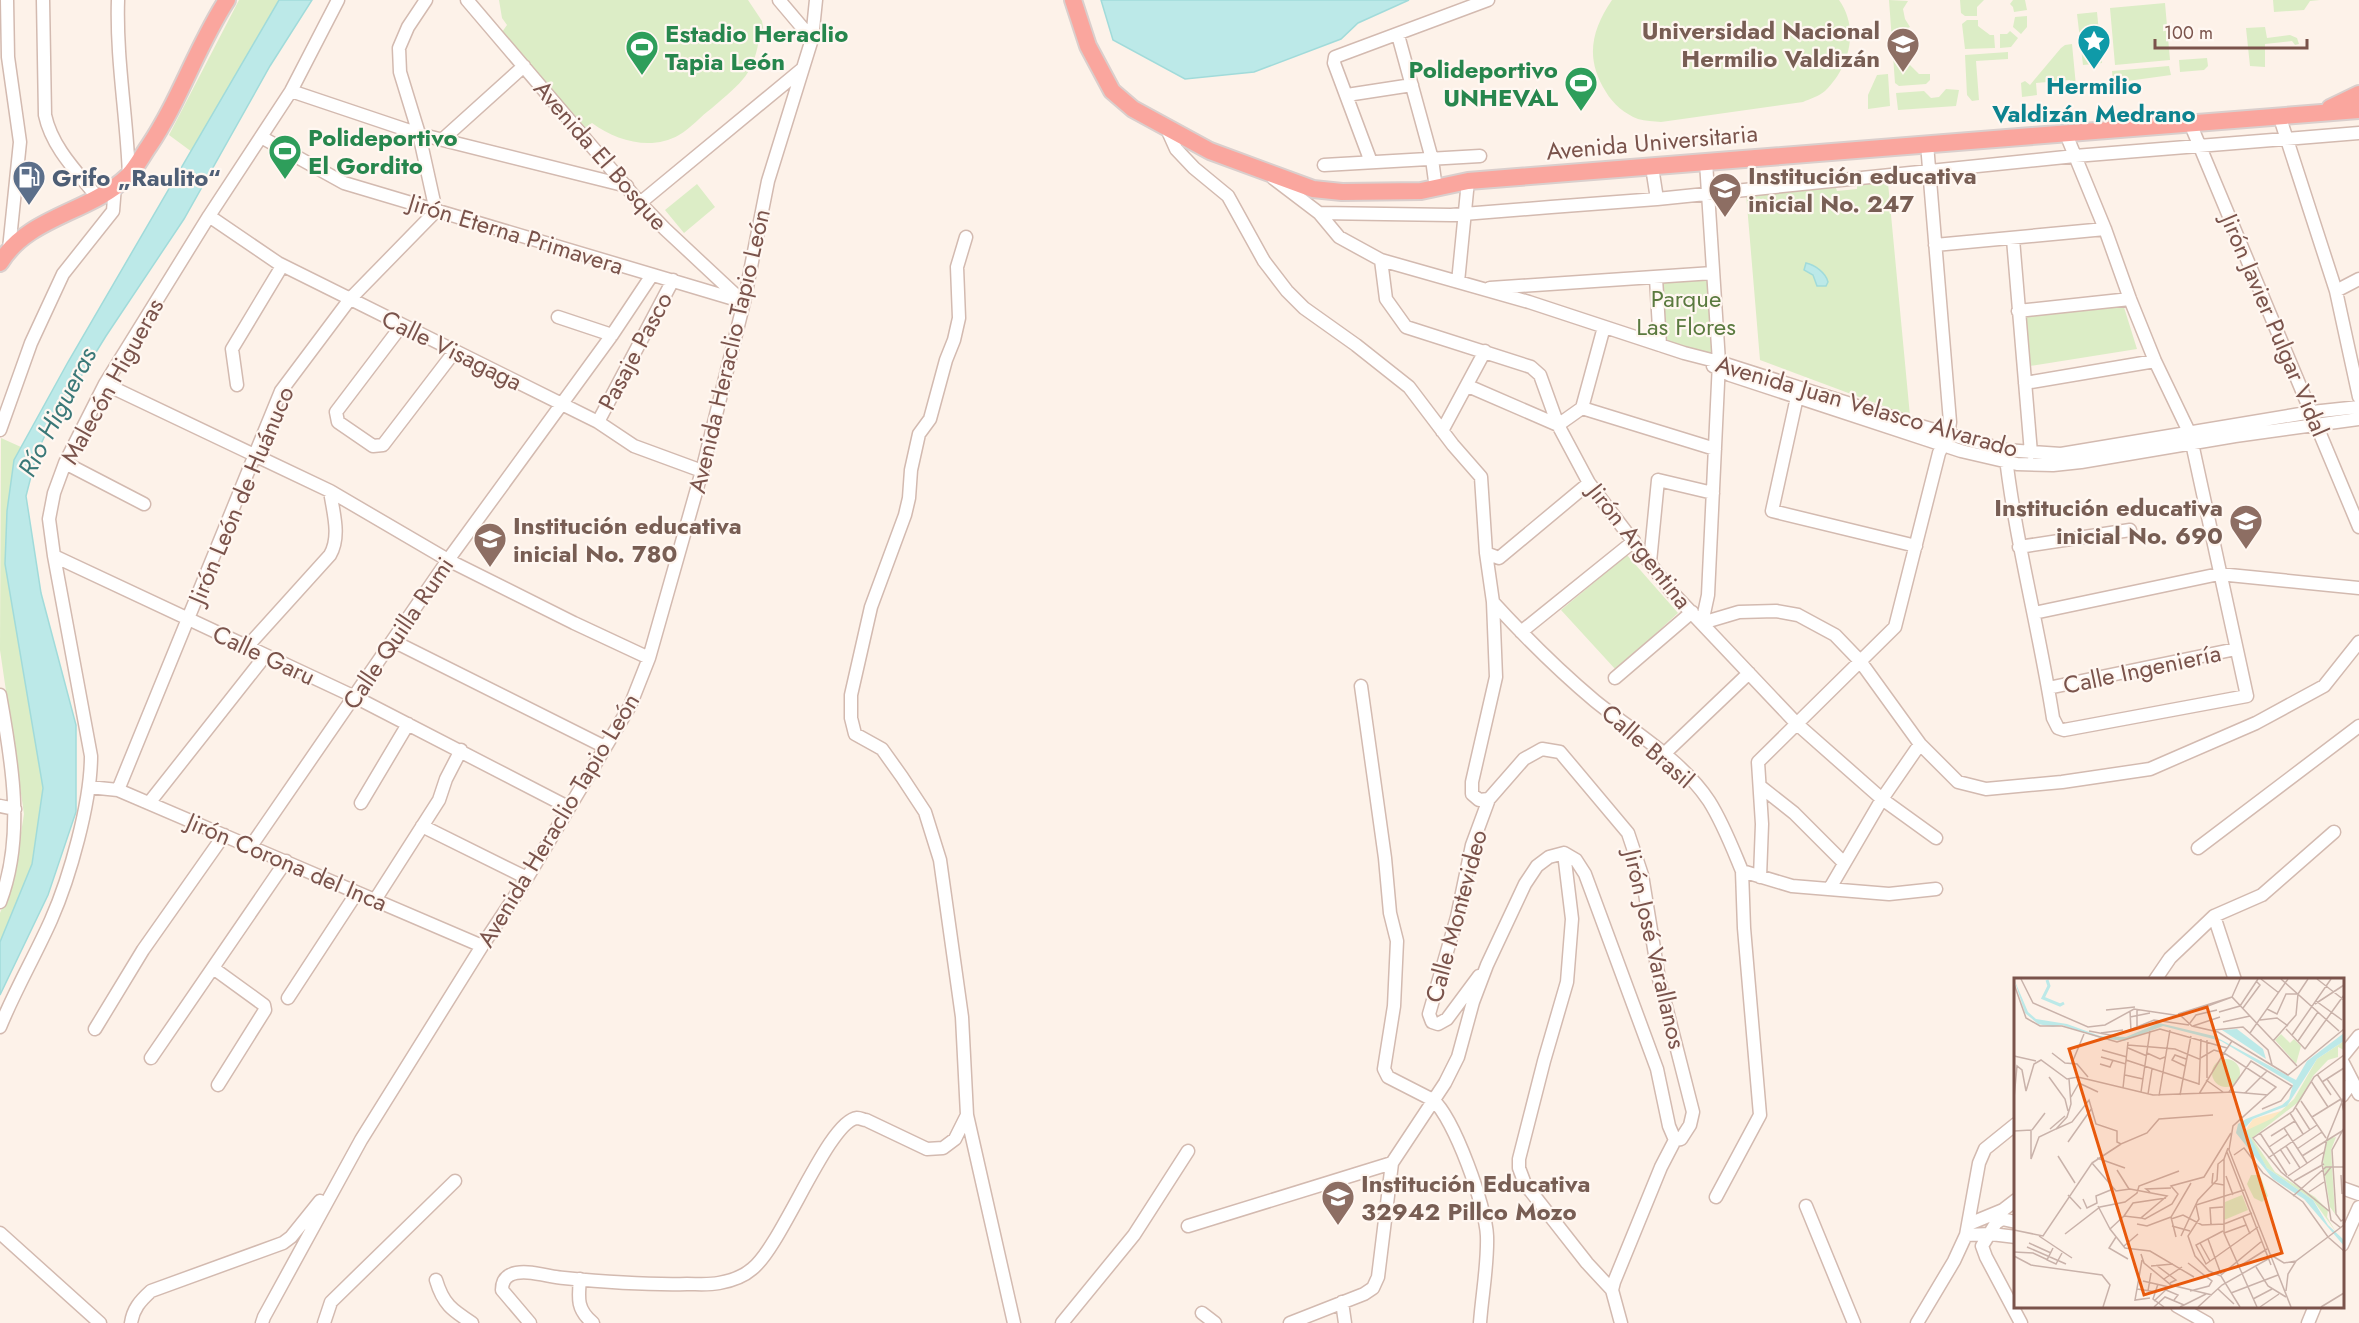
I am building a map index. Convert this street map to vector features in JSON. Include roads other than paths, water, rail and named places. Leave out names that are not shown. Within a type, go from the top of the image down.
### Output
[{"type":"highway","name":"Avenida Universitaria","points":[[1073,0],[1088,46],[1112,91],[1132,109],[1210,151],[1313,189],[1342,192],[1421,191],[1468,181],[2190,123],[2280,118],[2318,113]]},
{"type":"highway","points":[[4,256],[34,229],[98,198],[129,176],[166,121],[224,3]]},
{"type":"highway","points":[[2318,113],[2359,94]]},
{"type":"highway","points":[[2318,113],[2359,110]]},
{"type":"street","points":[[4,256],[20,142],[8,57],[7,0]]},
{"type":"street","points":[[44,0],[45,115],[48,130],[98,198]]},
{"type":"street","points":[[118,0],[117,32],[128,134],[129,176]]},
{"type":"street","name":"Malecón Higueras","points":[[0,1027],[51,920],[67,879],[89,787],[91,756],[49,519],[54,493],[65,463],[105,384],[209,216],[291,91],[338,0]]},
{"type":"street","points":[[426,0],[408,27],[399,48],[400,72],[419,134],[435,211]]},
{"type":"street","name":"Avenida El Bosque","points":[[467,0],[664,229],[744,302]]},
{"type":"street","points":[[779,0],[812,39]]},
{"type":"street","name":"Avenida Heraclio Tapio León","points":[[263,1320],[334,1185],[482,946],[527,878],[630,706],[649,658],[702,471],[744,302],[768,181],[812,39],[816,0]]},
{"type":"street","points":[[1371,162],[1336,68],[1334,60],[1337,55],[1398,35],[1488,0]]},
{"type":"street","points":[[1398,35],[1432,159],[1436,189]]},
{"type":"street","points":[[443,140],[524,66]]},
{"type":"street","points":[[640,202],[689,165],[801,70]]},
{"type":"street","points":[[1347,95],[1412,85]]},
{"type":"street","points":[[291,91],[419,134],[627,187]]},
{"type":"street","points":[[2280,118],[2336,291],[2359,397]]},
{"type":"street","name":"Jirón Javier Pulgar Vidal","points":[[2190,123],[2359,527]]},
{"type":"street","points":[[1167,129],[1176,149],[1194,168],[1228,196],[1264,261],[1287,291],[1304,309],[1356,345],[1410,387],[1481,477],[1486,553],[1493,602],[1496,678],[1472,782],[1472,794],[1479,800],[1489,799]]},
{"type":"street","points":[[1318,213],[1440,215],[1657,199],[2075,156],[2359,132]]},
{"type":"street","points":[[2005,456],[2019,547],[2034,613],[2053,718],[2058,728],[2064,730],[2247,696],[2191,438],[2155,361],[2066,134]]},
{"type":"street","name":"Jirón Eterna Primavera","points":[[261,137],[344,183],[744,302]]},
{"type":"street","points":[[1760,877],[1762,824],[1758,762],[1895,627],[1946,440],[1950,422],[1927,144]]},
{"type":"street","points":[[1324,165],[1480,156]]},
{"type":"street","points":[[1706,162],[1719,365],[1708,595],[1702,624],[1739,612],[1776,611],[1798,615],[1835,634],[1860,661],[1920,744],[1958,782],[1986,789],[2062,782],[2150,769],[2256,723],[2324,686],[2359,642]]},
{"type":"street","points":[[1652,167],[1657,199]]},
{"type":"street","name":"Avenida Juan Velasco Alvarado","points":[[1267,173],[1318,213],[1339,237],[1380,260],[1481,288],[1604,327],[1946,440]]},
{"type":"street","points":[[1458,282],[1468,181]]},
{"type":"street","points":[[0,430],[31,343],[63,274],[112,214],[115,186]]},
{"type":"street","name":"Jirón León de Huánuco","points":[[118,790],[281,391],[350,299],[435,211]]},
{"type":"street","name":"Calle Visagaga","points":[[209,216],[282,266],[598,422],[634,446],[702,471]]},
{"type":"street","points":[[1935,245],[2105,229]]},
{"type":"street","points":[[966,237],[957,267],[959,318],[954,340],[946,360],[930,419],[919,434],[905,515],[871,606],[851,695],[851,718],[855,734],[882,749],[926,813],[940,860],[962,1017],[967,1115],[1014,1323]]},
{"type":"street","points":[[2013,239],[2031,453]]},
{"type":"street","name":"Jirón Argentina","points":[[1380,260],[1386,299],[1402,323],[1410,329],[1531,367],[1540,375],[1558,425],[1588,483],[1671,591],[1797,724],[1882,800],[1936,838]]},
{"type":"street","points":[[237,385],[232,349],[282,266]]},
{"type":"street","points":[[1481,288],[1713,273]]},
{"type":"street","name":"Calle Quilla Rumi","points":[[251,846],[448,560],[562,405],[652,275]]},
{"type":"street","points":[[1656,278],[1660,345]]},
{"type":"street","points":[[2336,291],[2359,279]]},
{"type":"street","name":"Pasaje Pasco","points":[[598,422],[673,280]]},
{"type":"street","points":[[2018,311],[2130,299]]},
{"type":"street","points":[[558,317],[612,335]]},
{"type":"street","points":[[402,325],[336,412],[338,422],[373,446],[383,445],[455,351]]},
{"type":"street","points":[[1468,386],[1558,425],[1582,408],[1604,327]]},
{"type":"street","points":[[1442,430],[1468,386],[1485,351]]},
{"type":"street","points":[[2025,383],[2155,361]]},
{"type":"street","name":"Avenida Juan Velasco Alvarado","points":[[1719,365],[1730,375],[1797,397],[2005,456],[2053,465],[2081,462],[2191,438]]},
{"type":"street","points":[[105,384],[330,491],[448,560],[649,658]]},
{"type":"street","points":[[1797,397],[1772,511],[1916,546]]},
{"type":"street","name":"Avenida Juan Velasco Alvarado","points":[[2005,456],[2031,453],[2061,454],[2191,438],[2315,418],[2359,407]]},
{"type":"street","points":[[1582,408],[1715,449]]},
{"type":"street","name":"Avenida Juan Velasco Alvarado","points":[[2315,418],[2359,419]]},
{"type":"street","points":[[65,463],[144,504]]},
{"type":"street","points":[[1650,562],[1658,480],[1713,493]]},
{"type":"street","points":[[1486,553],[1499,558],[1588,483]]},
{"type":"street","points":[[246,648],[335,547],[336,537],[330,491]]},
{"type":"street","points":[[2019,547],[2130,530]]},
{"type":"street","points":[[1521,632],[1634,541]]},
{"type":"street","name":"Calle Garu","points":[[54,556],[246,648],[355,697],[568,807]]},
{"type":"street","points":[[2034,613],[2219,574],[2359,588]]},
{"type":"street","name":"Calle Brasil","points":[[1493,602],[1532,644],[1594,700],[1664,754],[1707,799],[1723,826],[1742,871]]},
{"type":"street","points":[[1616,678],[1692,612]]},
{"type":"street","points":[[393,641],[605,747]]},
{"type":"street","name":"Calle Ingeniería","points":[[2048,688],[2236,649]]},
{"type":"street","points":[[149,803],[265,656]]},
{"type":"street","points":[[1664,754],[1749,673]]},
{"type":"street","points":[[1361,686],[1385,858],[1390,913],[1397,941],[1394,1006],[1384,1070],[1388,1077],[1401,1085],[1433,1100],[1443,1110],[1455,1135],[1484,1214],[1487,1236],[1480,1323]]},
{"type":"street","points":[[0,694],[15,809],[7,883],[0,902]]},
{"type":"street","points":[[362,803],[408,724]]},
{"type":"street","points":[[2198,848],[2359,726]]},
{"type":"street","points":[[1830,888],[1882,800],[1920,744]]},
{"type":"street","name":"Jirón José Varallanos","points":[[1489,799],[1524,759],[1542,748],[1560,752],[1628,832],[1642,875],[1657,968],[1693,1112],[1690,1125],[1681,1139],[1675,1140],[1669,1126],[1657,1069],[1585,874],[1576,860],[1564,853]]},
{"type":"street","points":[[375,900],[439,800],[446,779],[461,750]]},
{"type":"street","name":"Jirón Corona del Inca","points":[[89,787],[118,790],[286,861],[356,894],[482,946]]},
{"type":"street","points":[[1761,787],[1794,813],[1844,863]]},
{"type":"street","name":"Calle Montevideo","points":[[1487,965],[1447,1019],[1438,1024],[1432,1022],[1429,1014],[1456,917],[1472,845],[1489,799]]},
{"type":"street","points":[[0,806],[15,809]]},
{"type":"street","points":[[422,826],[527,878]]},
{"type":"street","points":[[2159,976],[2214,916],[2262,895],[2334,832]]},
{"type":"street","points":[[95,1029],[143,950],[224,836]]},
{"type":"street","points":[[1290,1323],[1364,1294],[1373,1288],[1377,1276],[1392,1163],[1458,1058],[1473,1002],[1487,965],[1525,884],[1537,866],[1549,857],[1564,853],[1572,919],[1567,982],[1544,1061],[1519,1159],[1519,1168],[1525,1184],[1587,1263],[1612,1290],[1621,1323]]},
{"type":"street","points":[[151,1058],[286,861]]},
{"type":"street","points":[[1716,1197],[1760,1115],[1744,928],[1742,871],[1792,886],[1889,894],[1936,889]]},
{"type":"street","points":[[288,998],[356,894]]},
{"type":"street","points":[[2214,916],[2234,978]]},
{"type":"street","points":[[213,968],[264,1005],[266,1010],[218,1085]]},
{"type":"street","points":[[2344,1058],[2359,1036]]},
{"type":"street","points":[[2344,1062],[2359,1094]]},
{"type":"street","points":[[2344,1094],[2352,1082]]},
{"type":"street","points":[[530,1323],[502,1290],[504,1280],[511,1274],[523,1273],[659,1285],[717,1284],[731,1281],[752,1269],[770,1251],[813,1172],[839,1130],[848,1122],[858,1118],[866,1120],[927,1149],[943,1149],[956,1139],[967,1115]]},
{"type":"street","points":[[1917,1323],[1954,1261],[1968,1230],[1978,1162],[1985,1149],[2014,1126]]},
{"type":"street","points":[[1612,1290],[1661,1167],[1675,1140]]},
{"type":"street","points":[[1062,1323],[1134,1235],[1188,1151]]},
{"type":"street","points":[[1188,1226],[1392,1163]]},
{"type":"street","points":[[324,1323],[331,1302],[455,1181]]},
{"type":"street","points":[[130,1323],[138,1303],[151,1291],[283,1243],[291,1237],[334,1185]]},
{"type":"street","points":[[2344,1188],[2359,1194]]},
{"type":"street","points":[[1968,1230],[2014,1202]]},
{"type":"street","points":[[1806,1206],[1854,1323]]},
{"type":"street","points":[[2344,1243],[2359,1207]]},
{"type":"street","points":[[2014,1222],[2002,1219],[1996,1223],[1982,1246],[2021,1323]]},
{"type":"street","points":[[1968,1230],[2014,1237]]},
{"type":"street","points":[[0,1233],[100,1323]]},
{"type":"street","points":[[580,1279],[579,1307],[593,1323]]},
{"type":"street","points":[[436,1280],[441,1298],[453,1311],[472,1323]]},
{"type":"street","points":[[1342,1302],[1346,1323]]},
{"type":"street","points":[[2181,1308],[2207,1323]]},
{"type":"street","points":[[2308,1323],[2314,1308]]},
{"type":"street","points":[[1202,1313],[1215,1323]]},
{"type":"water","name":"Río Higueras","points":[[279,0],[312,0],[270,66],[184,219],[106,336],[46,433],[37,453],[26,496],[41,593],[76,725],[76,812],[48,895],[0,995],[0,942],[32,864],[43,788],[5,564],[7,511],[14,460],[68,362]]},
{"type":"water","points":[[1101,0],[1409,0],[1358,23],[1341,39],[1254,72],[1185,79],[1113,40]]},
{"type":"water","points":[[1806,263],[1823,273],[1828,282],[1826,286],[1817,286],[1813,275],[1804,270]]},
{"type":"place","name":"Hermilio Valdizán Medrano","points":[[2094,70]]},
{"type":"place","name":"Universidad Nacional Hermilio Valdizán","points":[[1903,73]]},
{"type":"place","name":"Estadio Heraclio Tapia León","points":[[642,76]]},
{"type":"place","name":"Polideportivo UNHEVAL","points":[[1581,112]]},
{"type":"place","name":"Polideportivo El Gordito","points":[[285,180]]},
{"type":"place","name":"Grifo „Raulito“","points":[[29,206]]},
{"type":"place","name":"Institución educativa inicial No. 247","points":[[1725,218]]},
{"type":"place","name":"Institución educativa inicial No. 690","points":[[2246,550]]},
{"type":"place","name":"Institución educativa inicial No. 780","points":[[490,568]]},
{"type":"place","name":"Institución Educativa 32942 Pillco Mozo","points":[[1338,1226]]},
{"type":"park label","name":"Parque Las Flores","points":[[1686,312]]}]
